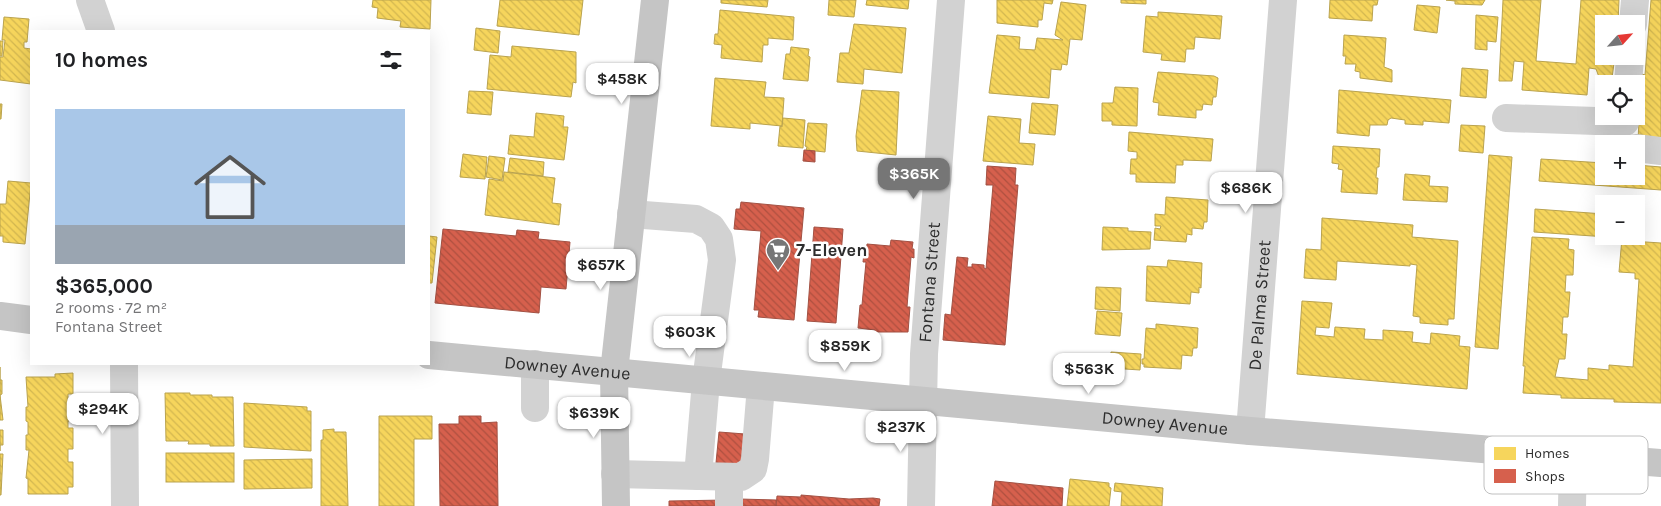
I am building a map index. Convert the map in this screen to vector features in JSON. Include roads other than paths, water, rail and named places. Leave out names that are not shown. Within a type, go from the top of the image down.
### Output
[{"type":"main road","points":[[616,506],[614,372],[655,0]]},
{"type":"main road","points":[[0,316],[30,320]]},
{"type":"main road","name":"Downey Avenue","points":[[430,356],[535,364],[1250,431],[1484,449]]},
{"type":"main road","name":"Downey Avenue","points":[[1648,462],[1661,463]]},
{"type":"street","points":[[90,0],[101,30]]},
{"type":"street","name":"Fontana Street","points":[[921,506],[924,344],[951,0]]},
{"type":"street","name":"De Palma Street","points":[[1250,431],[1283,0]]},
{"type":"street","points":[[1634,15],[1635,0]]},
{"type":"street","points":[[1506,118],[1624,127]]},
{"type":"street","points":[[1645,149],[1661,151]]},
{"type":"street","points":[[631,214],[696,220],[711,226],[719,239],[722,260],[706,381],[698,476]]},
{"type":"street","points":[[535,364],[535,408]]},
{"type":"street","points":[[124,365],[125,506]]},
{"type":"street","points":[[616,474],[741,477],[753,470],[762,386]]},
{"type":"street","points":[[729,476],[729,506]]},
{"type":"place","name":"7-Eleven","points":[[778,271]]}]
